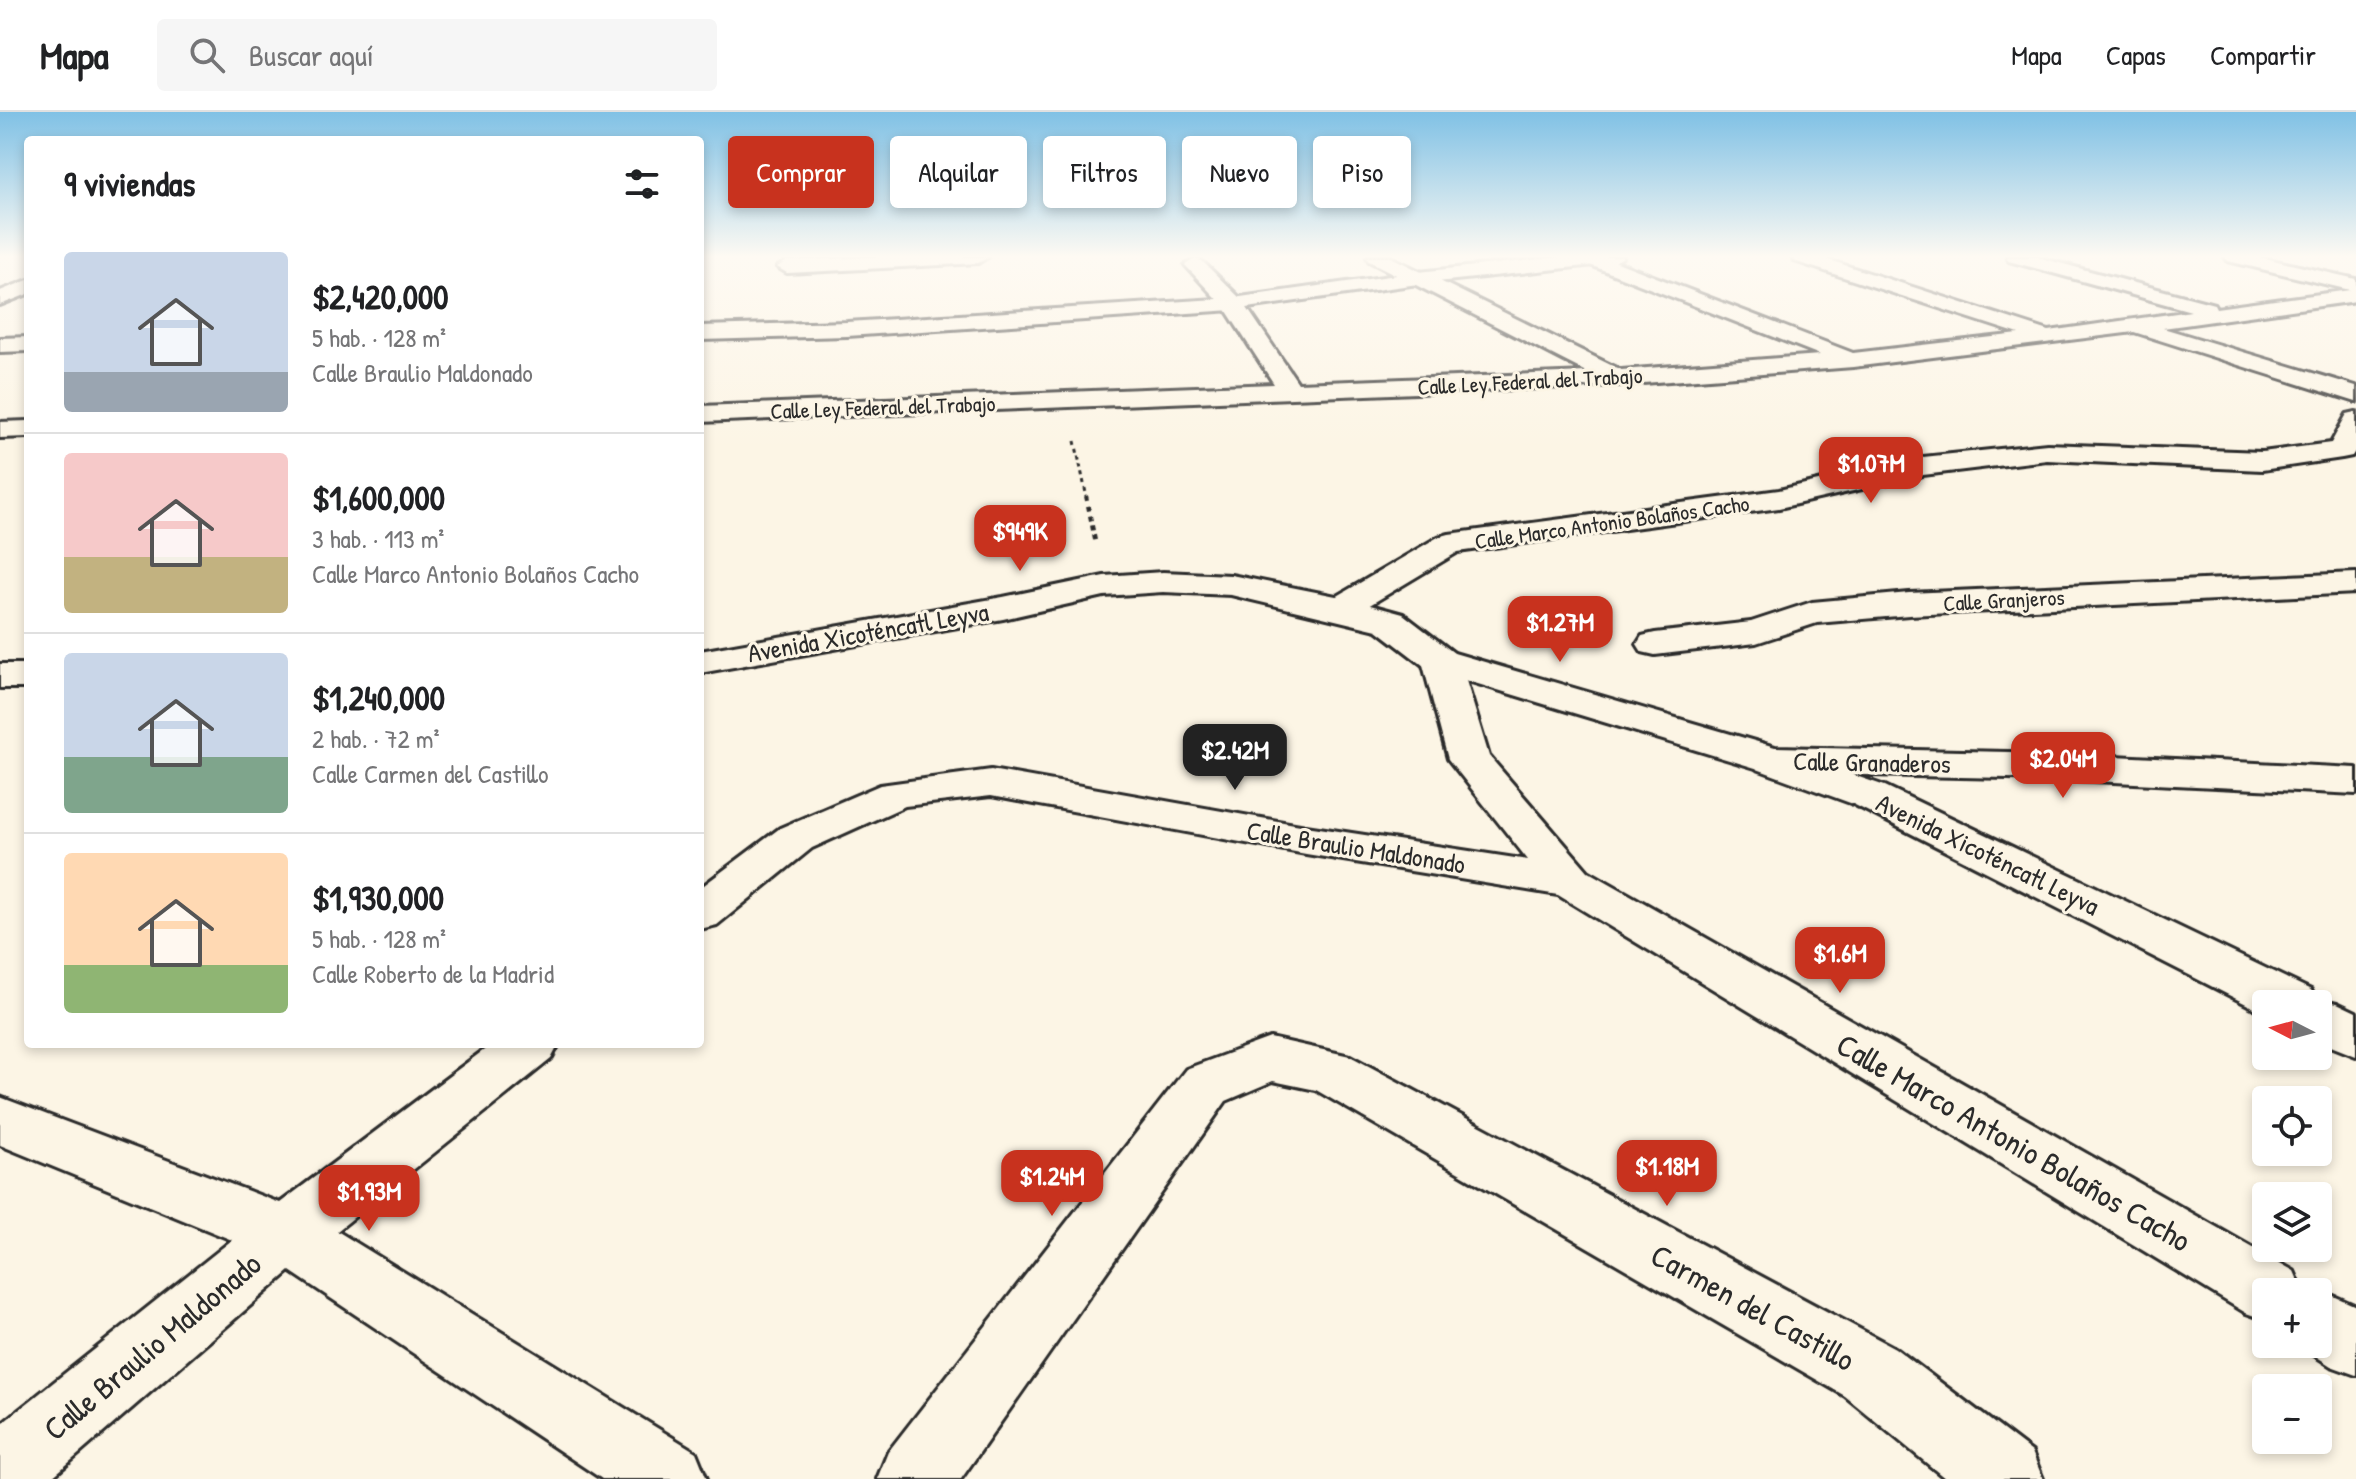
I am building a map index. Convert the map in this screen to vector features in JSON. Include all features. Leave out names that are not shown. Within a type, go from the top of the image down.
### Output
[{"type":"street","points":[[818,321],[847,329]]},
{"type":"street","points":[[704,333],[847,329],[974,321]]},
{"type":"street","points":[[1244,321],[1291,391]]},
{"type":"street","points":[[1503,321],[1617,378]]},
{"type":"street","points":[[1755,321],[1853,360]]},
{"type":"street","points":[[2002,321],[2053,337]]},
{"type":"street","name":"Calle Ley Federal del Trabajo","points":[[704,414],[1617,378],[1853,360],[2168,321]]},
{"type":"street","points":[[2131,326],[2356,394]]},
{"type":"street","points":[[0,345],[24,344]]},
{"type":"street","name":"Calle Marco Antonio Bolaños Cacho","points":[[1341,608],[1449,544],[1779,499],[1923,466],[2047,452],[2262,461],[2349,452],[2356,420]]},
{"type":"street","points":[[0,430],[24,429]]},
{"type":"street","name":"Avenida Xicoténcatl Leyva","points":[[704,661],[1003,608],[1104,586],[1163,582],[1231,585],[1341,608],[1390,622],[1441,661],[1772,760],[1869,795],[2264,990]]},
{"type":"street","name":"Calle Granjeros","points":[[1655,644],[1756,632],[1812,613],[1909,604],[2356,583]]},
{"type":"street","name":"Calle Marco Antonio Bolaños Cacho","points":[[1441,661],[1469,759],[1571,882],[2252,1281]]},
{"type":"street","points":[[0,676],[24,676]]},
{"type":"street","name":"Calle Granaderos","points":[[1772,760],[2053,766],[2356,781]]},
{"type":"street","name":"Calle Braulio Maldonado","points":[[704,910],[796,838],[896,794],[991,783],[1306,840],[1571,882]]},
{"type":"street","points":[[2332,1024],[2356,1036]]},
{"type":"street","name":"Calle Braulio Maldonado","points":[[0,1473],[287,1234],[526,1048]]},
{"type":"street","name":"Carmen del Castillo","points":[[915,1479],[1206,1085],[1270,1059],[1330,1071],[1870,1372],[2005,1479]]},
{"type":"street","points":[[0,1120],[287,1234],[669,1479]]},
{"type":"street","points":[[2332,1328],[2356,1343]]},
{"type":"path","points":[[1067,401],[1104,586]]}]
